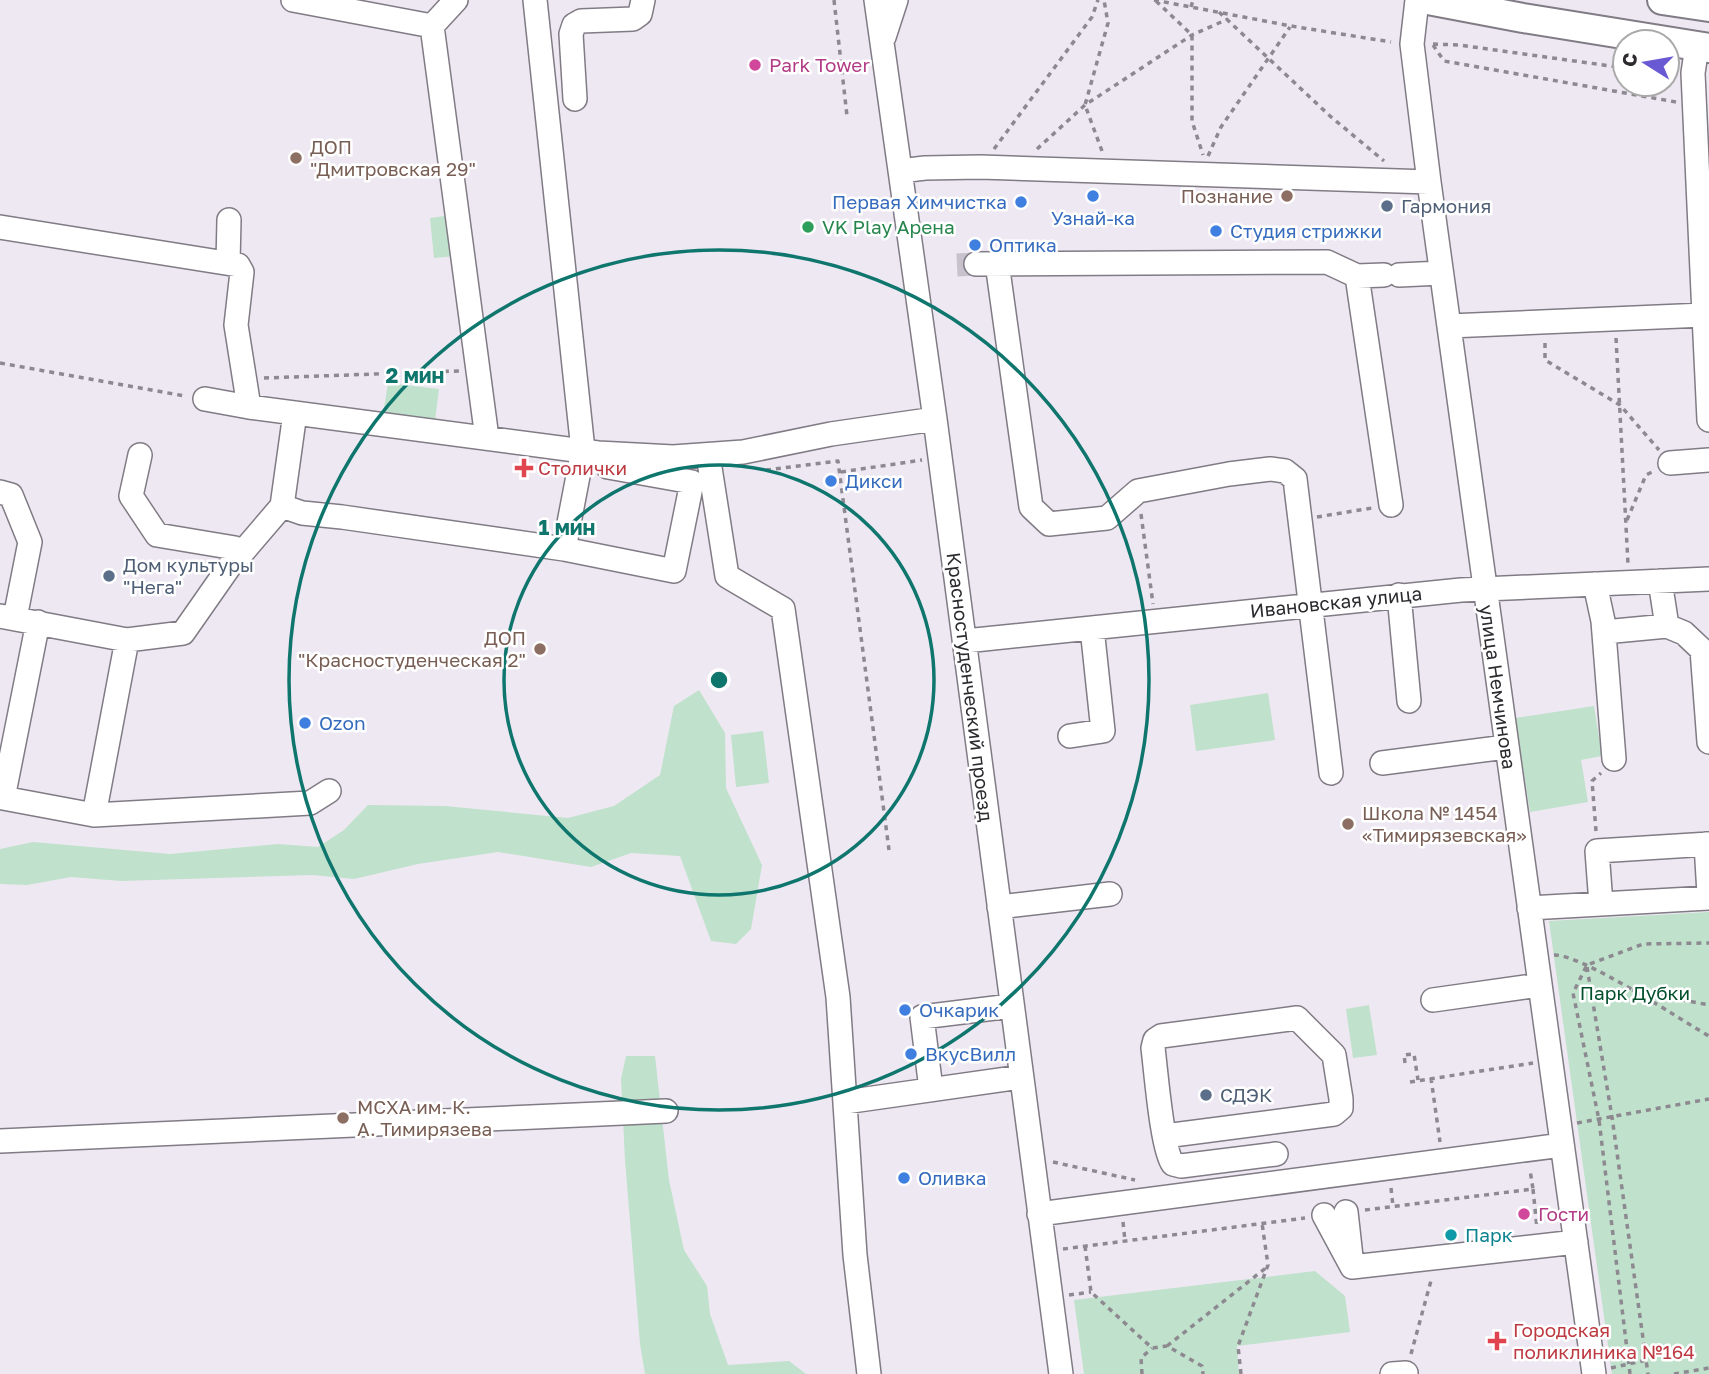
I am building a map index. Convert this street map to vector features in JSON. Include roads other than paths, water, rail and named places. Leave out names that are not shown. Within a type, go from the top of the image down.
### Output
[{"type":"main road","points":[[1428,0],[1703,47]]},
{"type":"main road","points":[[1662,0],[1709,7]]},
{"type":"street","points":[[293,0],[432,26]]},
{"type":"street","points":[[432,26],[456,0]]},
{"type":"street","points":[[535,0],[582,456],[564,549]]},
{"type":"street","points":[[575,99],[571,29],[599,10],[633,19],[642,10],[643,0]]},
{"type":"street","name":"Красностуденческий проезд","points":[[876,0],[965,641],[1020,1077],[1048,1213],[1061,1374]]},
{"type":"street","points":[[882,43],[896,0]]},
{"type":"street","name":"улица Немчинова","points":[[1416,0],[1412,44],[1419,182],[1441,273],[1576,1242],[1602,1371]]},
{"type":"street","points":[[432,26],[487,438]]},
{"type":"street","points":[[1703,47],[1693,73],[1703,152],[1704,315],[1709,420]]},
{"type":"street","points":[[900,171],[980,167],[1419,182]]},
{"type":"street","points":[[228,263],[229,220]]},
{"type":"street","points":[[0,227],[238,265],[242,272],[236,325],[249,407]]},
{"type":"street","points":[[1331,774],[1295,479],[1285,471],[1229,474],[1138,491],[1107,518],[1049,524],[1031,507],[987,264],[1327,262],[1357,276],[1441,273]]},
{"type":"street","points":[[1357,276],[1391,505]]},
{"type":"street","points":[[1449,326],[1704,315]]},
{"type":"street","points":[[205,399],[487,438],[582,456],[692,482],[674,571],[564,549],[475,542],[342,517],[302,513],[282,506]]},
{"type":"street","points":[[18,619],[127,640],[183,633],[234,560],[282,506],[295,413]]},
{"type":"street","points":[[582,456],[651,457],[743,452],[831,434],[935,419]]},
{"type":"street","points":[[140,454],[131,496],[157,536],[235,548],[241,554]]},
{"type":"street","points":[[708,455],[727,576],[783,609],[838,997],[855,1255],[869,1374]]},
{"type":"street","points":[[1670,463],[1709,460]]},
{"type":"street","points":[[0,492],[11,495],[30,542],[18,619],[3,798],[94,815],[310,803],[329,791]]},
{"type":"street","name":"Ивановская улица","points":[[965,641],[1399,596],[1484,589],[1709,579]]},
{"type":"street","points":[[1660,581],[1667,626]]},
{"type":"street","points":[[1595,584],[1604,632],[1614,759]]},
{"type":"street","points":[[1399,596],[1409,701]]},
{"type":"street","points":[[1604,632],[1667,626],[1684,633],[1705,648],[1709,742]]},
{"type":"street","points":[[1070,736],[1102,731],[1092,628]]},
{"type":"street","points":[[94,815],[127,640]]},
{"type":"street","points":[[1382,763],[1506,747]]},
{"type":"street","points":[[1529,908],[1601,904],[1709,896],[1707,844],[1597,850],[1601,904]]},
{"type":"street","points":[[999,907],[1110,894]]},
{"type":"street","points":[[1433,1000],[1539,985]]},
{"type":"street","points":[[931,1089],[922,1017],[1011,1006]]},
{"type":"street","points":[[1165,1136],[1334,1114],[1340,1108],[1341,1099],[1334,1055],[1297,1018],[1161,1036],[1155,1040],[1153,1048],[1165,1136],[1168,1157],[1173,1164],[1181,1166],[1276,1154]]},
{"type":"street","points":[[845,1102],[1020,1077]]},
{"type":"street","points":[[0,1142],[666,1111]]},
{"type":"street","points":[[1241,1126],[1249,1186]]},
{"type":"street","points":[[1048,1213],[1443,1161],[1561,1135]]},
{"type":"street","points":[[1335,1214],[1352,1267],[1576,1242]]},
{"type":"tunnel","points":[[957,265],[976,264]]},
{"type":"place","name":"Park Tower","points":[[755,65]]},
{"type":"place","name":"ДОП \"Дмитровская 29\"","points":[[296,158]]},
{"type":"place","name":"Узнай-ка","points":[[1093,196]]},
{"type":"place","name":"Познание","points":[[1287,196]]},
{"type":"place","name":"Первая Химчистка","points":[[1021,202]]},
{"type":"place","name":"Гармония","points":[[1387,206]]},
{"type":"place","name":"VK Play Арена","points":[[808,227]]},
{"type":"place","name":"Студия стрижки","points":[[1216,231]]},
{"type":"place","name":"Оптика","points":[[975,245]]},
{"type":"place","name":"Столички","points":[[524,468]]},
{"type":"place","name":"Дикси","points":[[831,481]]},
{"type":"place","name":"Дом культуры \"Нега\"","points":[[109,576]]},
{"type":"place","name":"ДОП \"Красностуденческая 2\"","points":[[540,649]]},
{"type":"place","name":"Ozon","points":[[305,723]]},
{"type":"place","name":"Школа № 1454 «Тимирязевская»","points":[[1348,824]]},
{"type":"place","name":"Очкарик","points":[[905,1010]]},
{"type":"place","name":"ВкусВилл","points":[[911,1054]]},
{"type":"place","name":"СДЭК","points":[[1206,1095]]},
{"type":"place","name":"МСХА им. К. А. Тимирязева","points":[[343,1118]]},
{"type":"place","name":"Оливка","points":[[904,1178]]},
{"type":"place","name":"Гости","points":[[1524,1214]]},
{"type":"place","name":"Парк","points":[[1451,1235]]},
{"type":"place","name":"Городская поликлиника №164","points":[[1497,1341]]},
{"type":"park label","name":"Парк Дубки","points":[[1635,993]]}]
